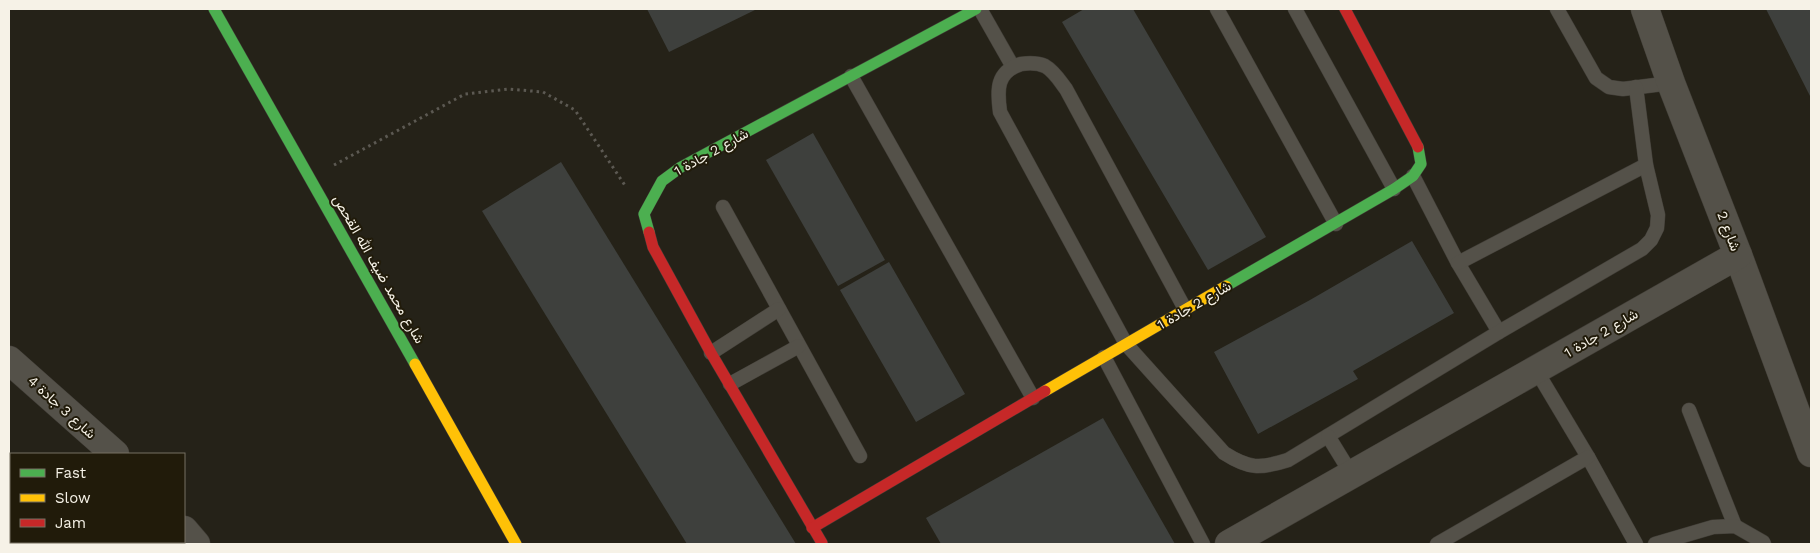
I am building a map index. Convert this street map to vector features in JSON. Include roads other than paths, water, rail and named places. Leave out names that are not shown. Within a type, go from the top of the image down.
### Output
[{"type":"street","name":"شارع محمد ضيف الله القحص","points":[[214,9],[516,544]]},
{"type":"street","name":"شارع 2 جادة 1","points":[[711,353],[653,247],[644,214],[662,181],[681,167],[976,9]]},
{"type":"street","points":[[1345,9],[1417,143],[1421,164],[1412,176]]},
{"type":"street","name":"شارع 2","points":[[1646,9],[1671,83],[1738,255],[1811,453]]},
{"type":"street","name":"شارع 2 جادة 1","points":[[812,528],[1185,309],[1336,224],[1412,176]]},
{"type":"street","name":"شارع 2 جادة 1","points":[[1229,544],[1738,255]]},
{"type":"street","points":[[711,353],[823,544]]},
{"type":"street","name":"شارع 3 جادة 4","points":[[9,360],[115,453]]},
{"type":"street","points":[[185,531],[196,544]]},
{"type":"lane","points":[[980,9],[1014,67]]},
{"type":"lane","points":[[1217,9],[1336,224]]},
{"type":"lane","points":[[1295,9],[1394,189]]},
{"type":"lane","points":[[1557,9],[1596,78],[1608,87],[1623,89],[1671,83]]},
{"type":"lane","points":[[1185,309],[1066,89],[1056,75],[1044,66],[1027,63],[1014,67],[1002,76],[998,93],[1000,112],[1126,344],[1224,452],[1240,463],[1254,466],[1270,466],[1288,460],[1499,332],[1642,249],[1652,240],[1657,228],[1658,215],[1646,165],[1636,87]]},
{"type":"lane","points":[[851,76],[1033,398]]},
{"type":"lane","points":[[1458,263],[1646,165]]},
{"type":"lane","points":[[1412,176],[1458,263],[1499,332]]},
{"type":"lane","points":[[723,207],[860,456]]},
{"type":"lane","points":[[711,353],[779,309]]},
{"type":"lane","points":[[730,384],[799,346]]},
{"type":"lane","points":[[1104,357],[1204,544]]},
{"type":"lane","points":[[1536,370],[1588,457],[1636,544]]},
{"type":"lane","points":[[1689,410],[1735,526]]},
{"type":"lane","points":[[1328,436],[1352,475]]},
{"type":"lane","points":[[1437,544],[1588,457]]},
{"type":"lane","points":[[1655,544],[1713,527],[1735,526],[1764,544]]}]
